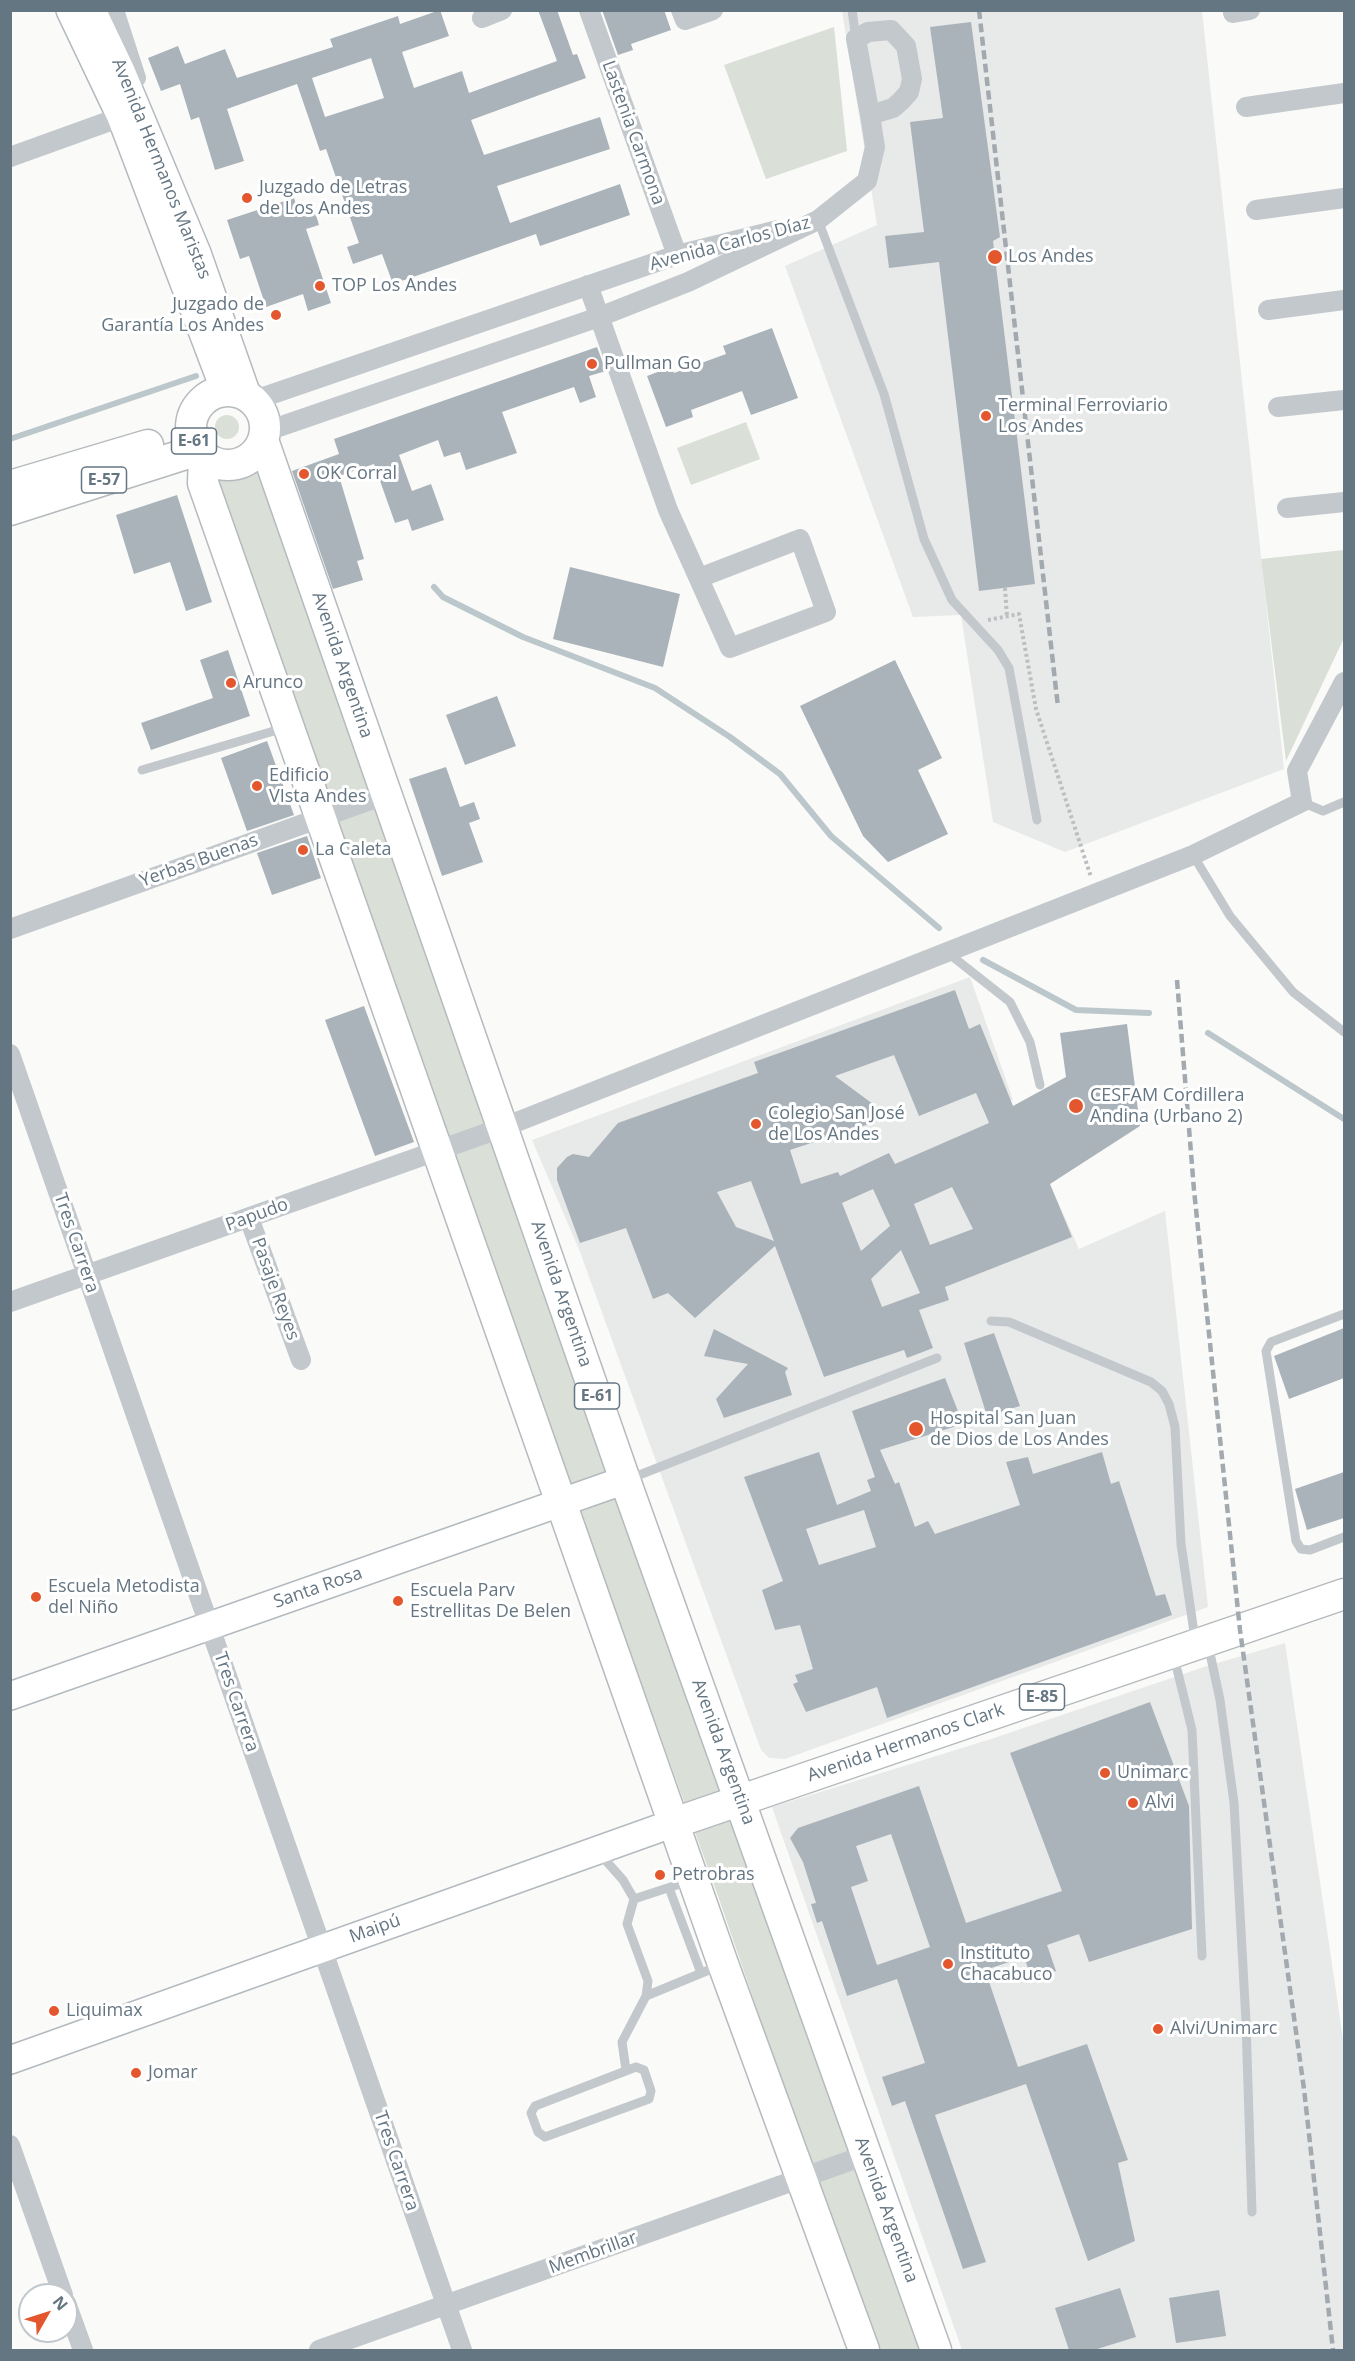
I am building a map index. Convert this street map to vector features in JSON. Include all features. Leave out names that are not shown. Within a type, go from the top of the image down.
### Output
[{"type":"main road","name":"Avenida Hermanos Maristas","points":[[70,10],[121,117],[242,397]]},
{"type":"main road","name":"Avenida Hermanos Maristas","points":[[92,10],[121,71],[197,253],[242,397]]},
{"type":"main road","name":"E-61","points":[[242,397],[211,395],[199,404],[192,418],[203,483],[322,818],[436,1151],[674,1822],[681,1884],[712,1968],[800,2179],[864,2350]]},
{"type":"main road","name":"Avenida Argentina","points":[[242,397],[262,415],[263,436],[625,1480],[936,2350]]},
{"type":"main road","name":"E-61","points":[[198,446],[218,464],[241,463],[254,454],[263,436]]},
{"type":"main road","name":"E-57","points":[[10,486],[198,446]]},
{"type":"main road","name":"E-57","points":[[10,510],[198,446]]},
{"type":"main road","name":"Santa Rosa","points":[[10,1696],[625,1480]]},
{"type":"main road","name":"Avenida Hermanos Clark","points":[[740,1800],[1344,1594]]},
{"type":"main road","name":"Maipú","points":[[10,2060],[740,1800]]},
{"type":"street","points":[[114,10],[173,195]]},
{"type":"street","points":[[482,18],[502,10]]},
{"type":"street","name":"Lastenia Carmona","points":[[589,10],[677,255]]},
{"type":"street","points":[[681,10],[685,21],[713,10]]},
{"type":"street","points":[[818,220],[867,181],[874,147],[856,39],[868,32],[891,30],[906,46],[912,80],[909,92],[893,108],[870,115]]},
{"type":"street","points":[[1246,106],[1344,93]]},
{"type":"street","points":[[10,157],[121,117]]},
{"type":"street","points":[[1256,210],[1344,198]]},
{"type":"street","name":"Avenida Carlos Díaz","points":[[242,397],[677,255],[818,220]]},
{"type":"street","name":"Avenida Carlos Díaz","points":[[263,436],[599,317],[688,282],[818,220]]},
{"type":"street","points":[[588,285],[668,510],[730,648],[826,612],[800,539],[699,578]]},
{"type":"street","points":[[1268,310],[1344,300]]},
{"type":"street","points":[[1278,407],[1344,400]]},
{"type":"street","points":[[1287,508],[1344,502]]},
{"type":"street","points":[[1302,802],[1297,771],[1344,682]]},
{"type":"street","name":"Yerbas Buenas","points":[[10,929],[387,794]]},
{"type":"street","name":"Papudo","points":[[10,1302],[504,1127],[1193,855],[1302,802]]},
{"type":"street","name":"Tres Carrera","points":[[10,1054],[462,2350]]},
{"type":"street","name":"Pasaje Reyes","points":[[249,1218],[301,1360]]},
{"type":"street","points":[[10,2145],[59,2283]]},
{"type":"street","name":"Membrillar","points":[[319,2350],[866,2155]]},
{"type":"lane","points":[[852,10],[856,39]]},
{"type":"lane","points":[[818,220],[884,394],[924,539],[952,600],[998,650],[1009,668],[1037,820]]},
{"type":"lane","points":[[142,770],[289,726]]},
{"type":"lane","points":[[1302,802],[1323,811],[1344,802]]},
{"type":"lane","points":[[1193,855],[1230,916],[1293,992],[1344,1032]]},
{"type":"lane","points":[[948,953],[1010,1002],[1029,1042],[1040,1085]]},
{"type":"lane","points":[[1344,1314],[1270,1342],[1266,1351],[1296,1541],[1301,1549],[1310,1550],[1344,1537]]},
{"type":"lane","points":[[991,1321],[1009,1322],[1151,1382],[1162,1390],[1169,1404],[1175,1427],[1181,1545],[1192,1646],[1192,1730],[1202,1956]]},
{"type":"lane","points":[[625,1480],[937,1358]]},
{"type":"lane","points":[[1192,1646],[1220,1700],[1234,1803],[1246,2034],[1252,2212]]},
{"type":"lane","points":[[597,1850],[623,1880],[634,1899],[627,1924],[648,1981],[646,1996],[622,2042],[626,2070]]},
{"type":"lane","points":[[634,1899],[681,1884]]},
{"type":"lane","points":[[646,1996],[712,1968]]},
{"type":"lane","points":[[636,2067],[644,2070],[651,2091],[649,2099],[545,2137],[538,2132],[531,2113],[535,2106],[626,2070],[636,2067]]},
{"type":"path","points":[[1005,588],[1007,617]]},
{"type":"path","points":[[972,622],[1019,614],[1036,710],[1097,891]]},
{"type":"shaded area","points":[[842,11],[1202,11],[1284,769],[1065,852],[993,822],[961,615],[913,617],[785,266],[877,225]]},
{"type":"shaded area","points":[[834,27],[847,151],[766,179],[724,65]]},
{"type":"shaded area","points":[[227,415],[236,418],[239,427],[236,436],[227,439],[218,436],[215,427],[218,418]]},
{"type":"shaded area","points":[[746,422],[760,459],[691,485],[677,448]]},
{"type":"shaded area","points":[[258,468],[934,2350],[874,2350],[718,1896],[209,483]]},
{"type":"shaded area","points":[[1344,550],[1344,638],[1286,761],[1261,559]]},
{"type":"shaded area","name":"Hospital San Juan de Dios de Los Andes","points":[[970,977],[1013,1100],[982,1108],[1021,1193],[1050,1184],[1079,1249],[1165,1211],[1208,1607],[785,1759],[769,1758],[761,1750],[580,1252],[532,1140]]},
{"type":"shaded area","points":[[1285,1643],[1344,2046],[1344,2350],[962,2350],[772,1807],[991,1739],[1204,1667]]},
{"type":"building","points":[[440,10],[449,36],[402,52],[414,88],[462,71],[469,93],[557,61],[538,10],[557,10],[573,55],[577,54],[586,78],[471,120],[484,155],[600,117],[610,149],[497,186],[510,223],[620,184],[630,215],[540,246],[536,234],[393,284],[382,254],[353,264],[347,247],[359,243],[326,149],[320,151],[297,84],[227,109],[244,161],[215,170],[199,117],[191,120],[180,84],[161,91],[148,58],[178,46],[185,64],[225,49],[237,78],[333,47],[330,39],[398,16],[400,24]],"holes":[[[371,58],[384,98],[325,117],[312,78]]]},
{"type":"building","points":[[602,10],[664,10],[671,30],[631,44],[633,50],[618,55]]},
{"type":"building","points":[[971,22],[1000,237],[993,241],[1035,584],[979,591],[939,262],[889,268],[885,236],[924,232],[910,122],[943,118],[930,27]]},
{"type":"building","points":[[294,198],[299,213],[314,208],[319,225],[306,229],[331,303],[308,311],[303,294],[266,307],[249,256],[240,259],[227,220]]},
{"type":"building","points":[[772,328],[798,398],[751,415],[742,391],[691,410],[693,417],[666,427],[647,376],[671,367],[674,373],[726,354],[723,346]]},
{"type":"building","points":[[597,347],[606,371],[589,376],[596,397],[580,403],[574,387],[502,412],[517,453],[466,470],[460,452],[444,457],[438,440],[399,455],[412,491],[431,484],[444,520],[412,531],[408,519],[395,523],[374,464],[339,476],[364,559],[357,561],[363,580],[333,589],[292,471],[339,454],[334,439]]},
{"type":"building","points":[[177,495],[212,602],[186,611],[170,562],[134,574],[116,515]]},
{"type":"building","points":[[570,567],[680,594],[663,667],[553,639]]},
{"type":"building","points":[[228,650],[250,716],[151,750],[141,723],[213,698],[200,660]]},
{"type":"building","points":[[895,660],[942,758],[918,770],[948,834],[888,862],[863,836],[800,706]]},
{"type":"building","points":[[497,696],[516,746],[465,765],[446,715]]},
{"type":"building","name":"Edificio VIsta Andes","points":[[267,741],[294,815],[247,831],[221,758]]},
{"type":"building","points":[[446,767],[460,807],[474,802],[480,819],[469,823],[483,862],[442,876],[409,779]]},
{"type":"building","points":[[307,836],[321,878],[272,895],[257,853]]},
{"type":"building","points":[[955,990],[969,1029],[980,1024],[1013,1106],[1066,1077],[1060,1033],[1127,1024],[1140,1126],[1050,1184],[1072,1237],[945,1287],[949,1300],[919,1310],[933,1348],[907,1358],[904,1350],[824,1377],[775,1246],[695,1318],[668,1293],[653,1299],[626,1228],[580,1243],[557,1180],[557,1168],[567,1157],[573,1154],[589,1157],[618,1123],[758,1073],[754,1062]],"holes":[[[894,1055],[919,1116],[976,1093],[989,1123],[895,1164],[889,1153],[840,1176],[838,1172],[801,1184],[790,1150],[881,1120],[877,1107],[835,1076]],[[751,1181],[774,1241],[736,1227],[717,1192]],[[952,1187],[973,1229],[930,1245],[914,1204]],[[873,1189],[890,1226],[861,1251],[842,1203]],[[901,1250],[920,1293],[882,1307],[871,1279]]]},
{"type":"building","points":[[364,1006],[414,1142],[375,1156],[325,1020]]},
{"type":"building","points":[[1344,1328],[1344,1378],[1289,1399],[1274,1356]]},
{"type":"building","points":[[714,1329],[788,1368],[785,1372],[792,1395],[724,1418],[716,1399],[748,1364],[704,1356]]},
{"type":"building","points":[[994,1333],[1020,1406],[987,1416],[964,1343]]},
{"type":"building","points":[[945,1378],[963,1424],[880,1450],[895,1484],[899,1482],[915,1527],[928,1521],[935,1534],[1020,1505],[1006,1462],[1028,1457],[1033,1474],[1102,1452],[1111,1484],[1119,1481],[1156,1596],[1165,1594],[1172,1615],[887,1718],[877,1687],[806,1712],[793,1684],[798,1682],[795,1675],[813,1669],[800,1625],[775,1630],[762,1590],[783,1581],[744,1477],[819,1452],[837,1505],[871,1491],[867,1480],[875,1477],[852,1411]],"holes":[[[864,1510],[876,1547],[819,1565],[806,1529]]]},
{"type":"building","points":[[1344,1472],[1344,1518],[1307,1530],[1295,1489]]},
{"type":"building","points":[[1150,1702],[1189,1806],[1192,1929],[1089,1962],[1079,1934],[1047,1945],[1056,1971],[1032,1979],[1024,1957],[985,1970],[1018,2067],[1087,2044],[1128,2160],[1118,2163],[1135,2241],[1088,2261],[1026,2084],[935,2115],[986,2262],[963,2269],[905,2101],[892,2106],[882,2077],[925,2063],[897,1979],[847,1996],[822,1921],[817,1923],[811,1904],[816,1903],[803,1862],[790,1838],[798,1828],[919,1786],[966,1923],[1062,1891],[1010,1753]],"holes":[[[891,1834],[930,1947],[877,1965],[851,1887],[868,1881],[856,1846]]]},
{"type":"building","points":[[1120,2288],[1136,2337],[1094,2350],[1069,2350],[1055,2308]]},
{"type":"building","points":[[1219,2290],[1226,2336],[1176,2343],[1169,2298]]},
{"type":"waterway","points":[[10,439],[196,376]]},
{"type":"waterway","points":[[434,587],[443,597],[523,637],[655,688],[730,737],[780,774],[831,836],[939,928]]},
{"type":"waterway","points":[[983,960],[1076,1010],[1149,1013]]},
{"type":"waterway","points":[[1208,1033],[1344,1119]]},
{"type":"railway","points":[[979,10],[1058,707]]},
{"type":"railway","points":[[1177,980],[1194,1190],[1240,1630],[1304,2089],[1333,2350]]},
{"type":"place","name":"Juzgado de Letras de Los Andes","points":[[247,198]]},
{"type":"place","name":"Los Andes","points":[[995,257]]},
{"type":"place","name":"TOP Los Andes","points":[[320,286]]},
{"type":"place","name":"Juzgado de Garantía Los Andes","points":[[276,315]]},
{"type":"place","name":"Pullman Go","points":[[592,364]]},
{"type":"place","name":"Terminal Ferroviario Los Andes","points":[[986,416]]},
{"type":"place","name":"OK Corral","points":[[304,474]]},
{"type":"place","name":"Arunco","points":[[231,683]]},
{"type":"place","name":"Edificio VIsta Andes","points":[[257,786]]},
{"type":"place","name":"La Caleta","points":[[303,850]]},
{"type":"place","name":"CESFAM Cordillera Andina (Urbano 2)","points":[[1076,1106]]},
{"type":"place","name":"Colegio San José de Los Andes","points":[[756,1124]]},
{"type":"place","name":"Hospital San Juan de Dios de Los Andes","points":[[916,1429]]},
{"type":"place","name":"Escuela Metodista del Niño","points":[[36,1597]]},
{"type":"place","name":"Escuela Parv Estrellitas De Belen","points":[[398,1601]]},
{"type":"place","name":"Unimarc","points":[[1105,1773]]},
{"type":"place","name":"Alvi","points":[[1133,1803]]},
{"type":"place","name":"Petrobras","points":[[660,1875]]},
{"type":"place","name":"Instituto Chacabuco","points":[[948,1964]]},
{"type":"place","name":"Liquimax","points":[[54,2011]]},
{"type":"place","name":"Alvi/Unimarc","points":[[1158,2029]]},
{"type":"place","name":"Jomar","points":[[136,2073]]}]
